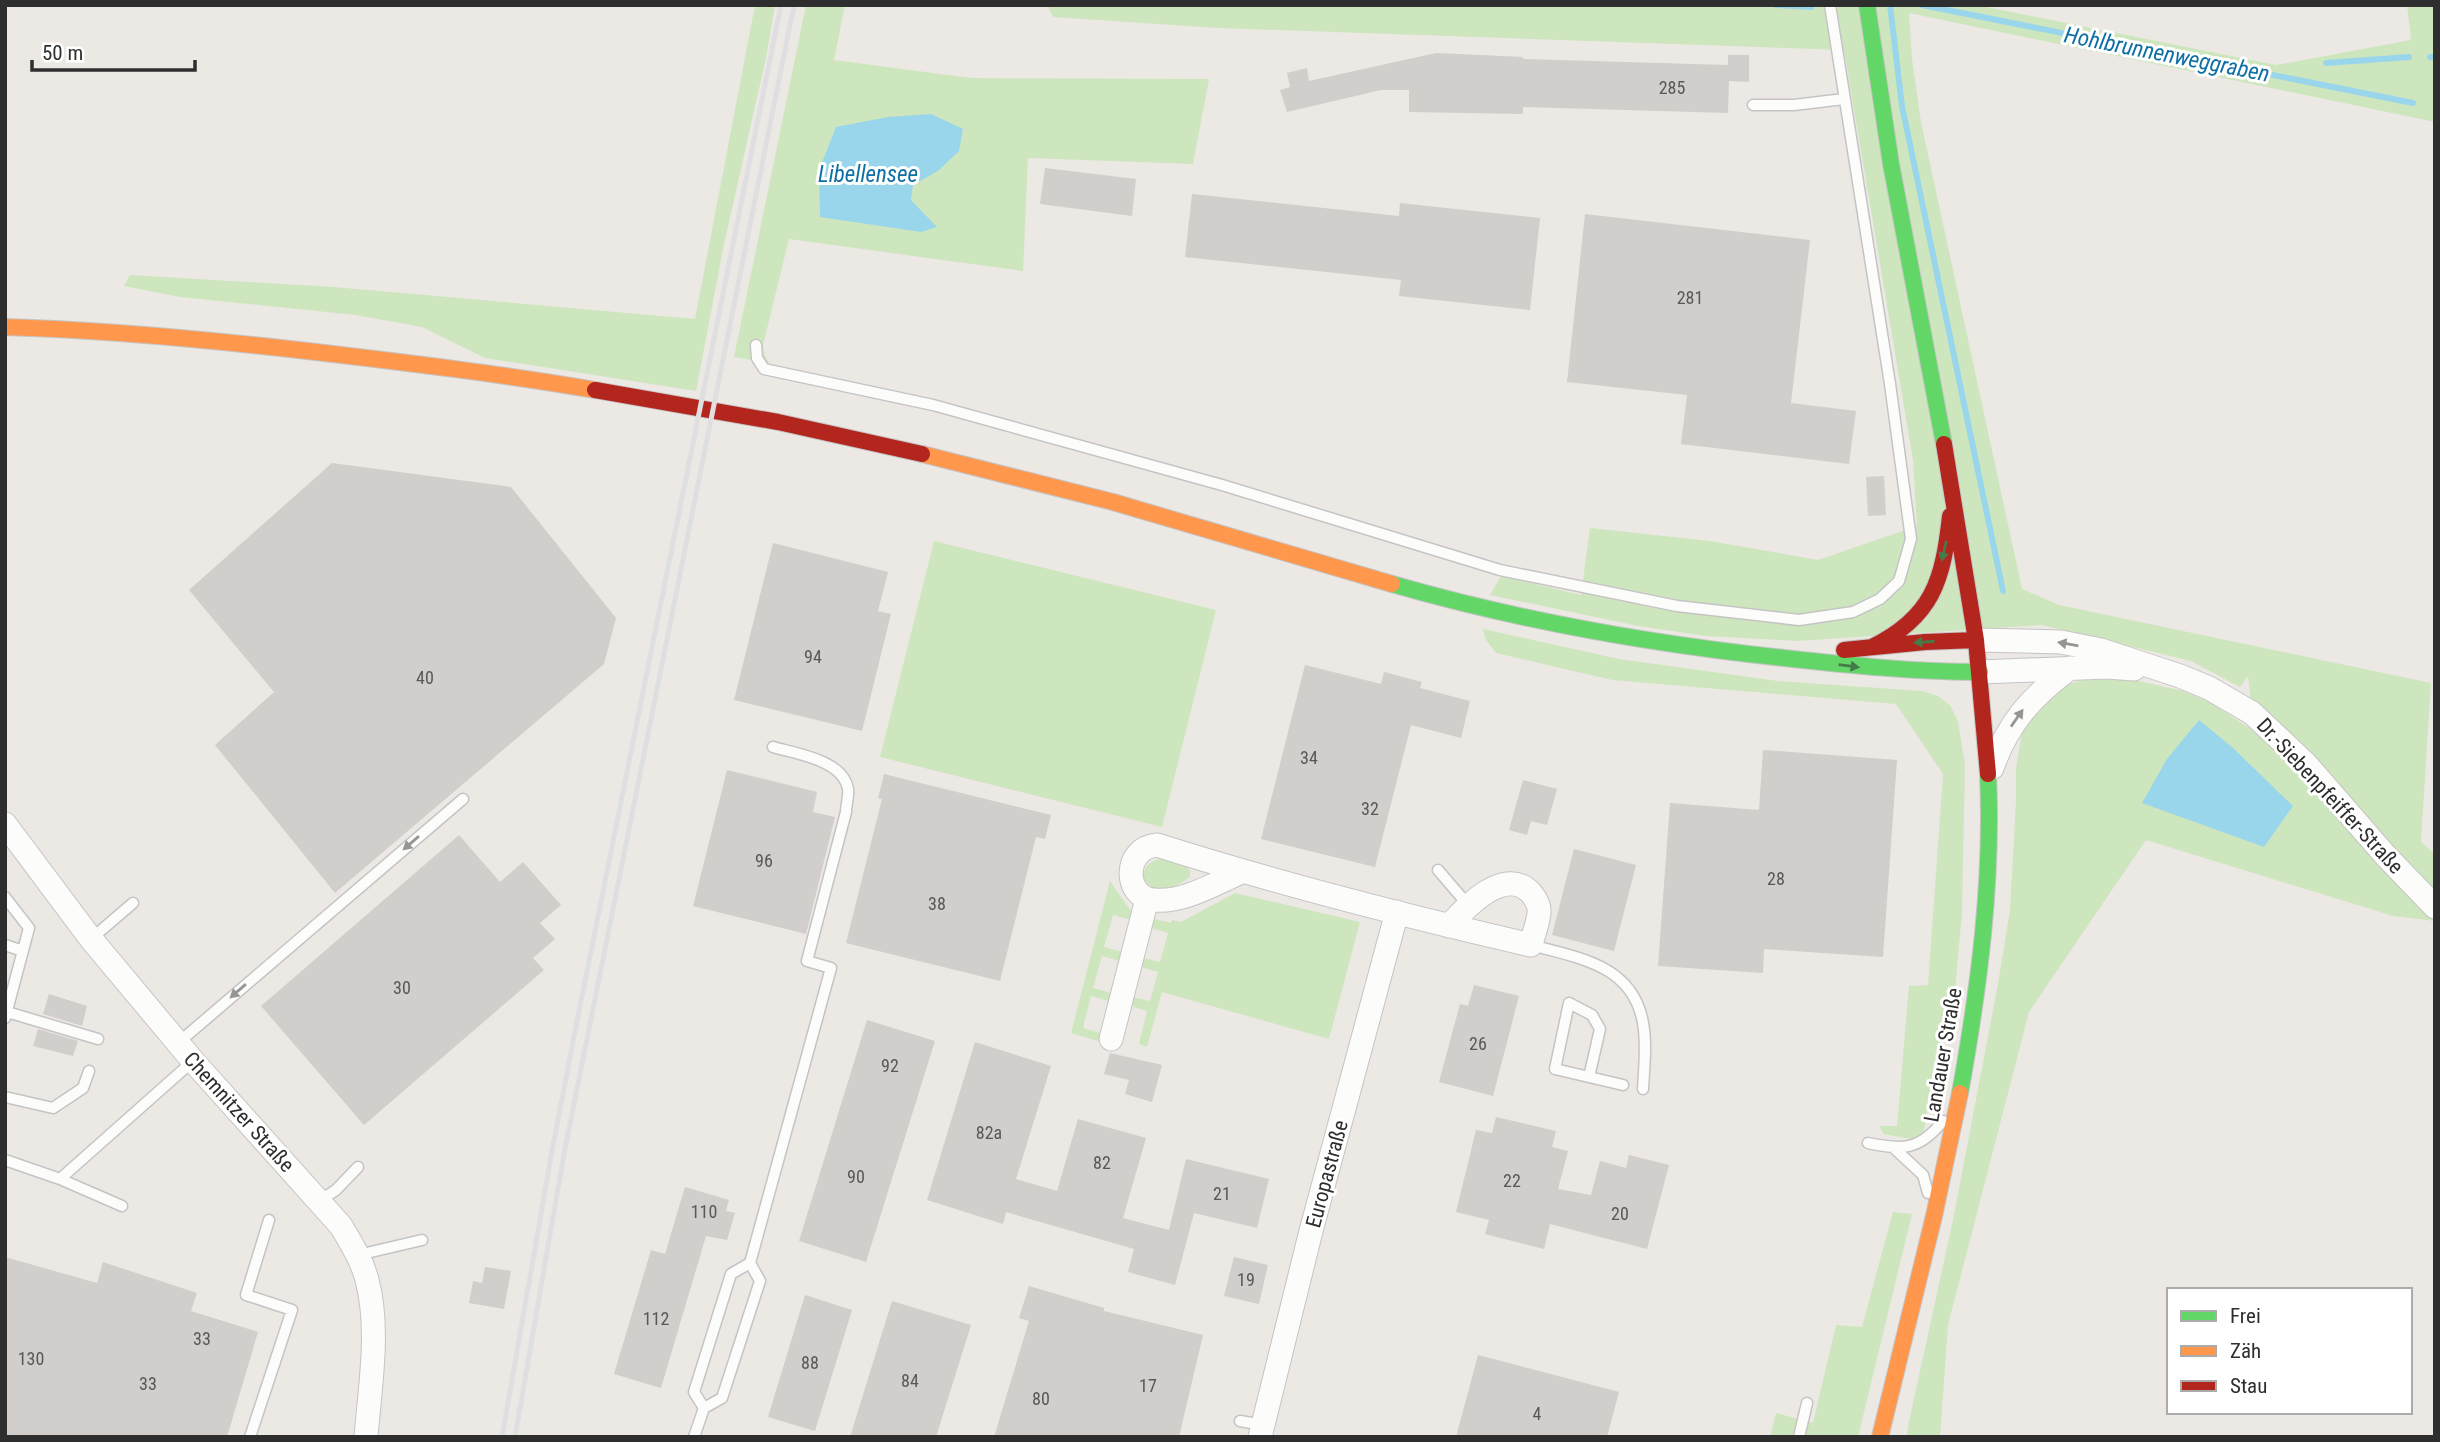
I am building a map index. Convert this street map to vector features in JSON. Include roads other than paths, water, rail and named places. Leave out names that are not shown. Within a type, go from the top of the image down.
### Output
[{"type":"main road","points":[[1867,5],[1880,103],[1951,483],[1950,520],[1945,550],[1936,582],[1924,607],[1913,622],[1896,635],[1872,647]]},
{"type":"main road","points":[[5,310],[114,331]]},
{"type":"main road","points":[[5,327],[114,331],[421,363],[605,390],[909,450],[1065,488],[1511,616],[1628,640],[1712,652],[1929,673],[1980,672]]},
{"type":"main road","name":"Landauer Straße","points":[[1880,1437],[1931,1230],[1957,1098],[1970,1031],[1987,893],[1988,779],[1980,672],[1951,483]]},
{"type":"main road","points":[[1782,658],[1872,647],[1976,640]]},
{"type":"street","name":"Dr.-Siebenpfeiffer-Straße","points":[[1976,640],[2061,642],[2141,661],[2208,688],[2252,713],[2306,764],[2385,855],[2435,907]]},
{"type":"street","name":"Dr.-Siebenpfeiffer-Straße","points":[[1980,672],[2107,667],[2180,676]]},
{"type":"street","points":[[1988,779],[2000,746],[2018,716],[2041,689],[2070,668]]},
{"type":"street","name":"Chemnitzer Straße","points":[[5,824],[91,939],[193,1061],[341,1226],[358,1255],[371,1300],[371,1366],[366,1437]]},
{"type":"street","points":[[1242,872],[1175,899],[1147,899],[1134,887],[1131,877],[1132,864],[1137,854],[1146,846],[1157,845],[1242,872],[1448,926],[1531,945],[1539,911],[1537,900],[1528,890],[1513,884],[1494,887],[1468,905],[1448,926]]},
{"type":"street","points":[[1111,1039],[1147,899]]},
{"type":"street","name":"Europastraße","points":[[1261,1431],[1311,1231],[1397,912]]},
{"type":"lane","points":[[756,345],[757,358],[764,369],[933,405],[1222,485],[1500,570],[1690,607],[1799,620],[1853,612],[1880,599],[1899,581],[1911,539],[1890,384],[1830,5]]},
{"type":"lane","points":[[1753,105],[1794,105],[1844,99]]},
{"type":"lane","points":[[694,1437],[704,1408],[722,1398],[760,1281],[750,1263],[831,968],[807,961],[846,812],[848,789],[838,771],[811,758],[773,747]]},
{"type":"lane","points":[[178,1043],[463,799]]},
{"type":"lane","points":[[1438,870],[1468,905]]},
{"type":"lane","points":[[5,897],[29,928],[6,1015],[98,1040]]},
{"type":"lane","points":[[91,939],[133,903]]},
{"type":"lane","points":[[5,945],[23,951]]},
{"type":"lane","points":[[1531,945],[1586,960],[1606,968],[1618,977],[1637,1002],[1643,1023],[1643,1089]]},
{"type":"lane","points":[[1589,1077],[1600,1029],[1592,1015],[1569,1003],[1555,1069],[1589,1077],[1623,1085]]},
{"type":"lane","points":[[60,1179],[193,1061]]},
{"type":"lane","points":[[5,1097],[53,1108],[83,1088],[89,1071]]},
{"type":"lane","points":[[1868,1143],[1895,1149],[1910,1147],[1926,1138],[1941,1124],[1957,1098]]},
{"type":"lane","points":[[1895,1149],[1923,1175],[1928,1189],[1931,1230]]},
{"type":"lane","points":[[5,1160],[60,1179],[122,1206]]},
{"type":"lane","points":[[319,1201],[336,1190],[358,1167]]},
{"type":"lane","points":[[250,1437],[292,1310],[246,1295],[269,1220]]},
{"type":"lane","points":[[358,1255],[422,1240]]},
{"type":"lane","points":[[704,1408],[694,1392],[731,1274],[750,1263]]},
{"type":"lane","points":[[1799,1437],[1807,1403]]},
{"type":"lane","points":[[1240,1421],[1261,1431]]},
{"type":"water","name":"Libellensee","points":[[931,114],[963,129],[959,151],[938,171],[913,185],[911,200],[937,227],[921,232],[820,217],[819,170],[836,127],[888,117]]},
{"type":"water","points":[[2199,720],[2232,747],[2293,806],[2264,847],[2142,803],[2167,759]]},
{"type":"waterway","points":[[1776,5],[1811,7]]},
{"type":"waterway","points":[[1890,5],[1902,106],[2003,591]]},
{"type":"waterway","name":"Hohlbrunnenweggraben","points":[[1922,5],[2413,103]]},
{"type":"waterway","points":[[2326,63],[2409,57]]},
{"type":"waterway","points":[[2430,57],[2435,57]]},
{"type":"railway","points":[[502,1437],[575,1031],[781,5]]},
{"type":"railway","points":[[515,1437],[564,1154],[794,5]]}]
